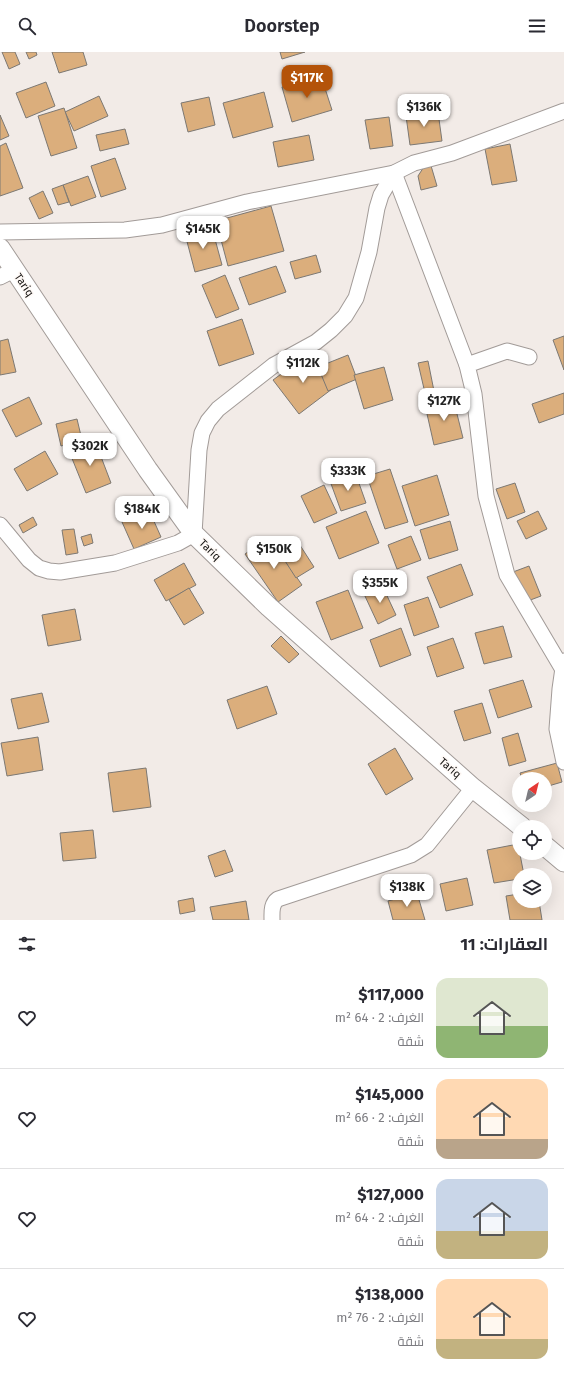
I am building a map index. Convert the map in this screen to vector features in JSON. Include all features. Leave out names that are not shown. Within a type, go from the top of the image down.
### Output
[{"type":"main road","name":"Tariq","points":[[0,248],[7,273],[194,534],[269,607],[473,788],[513,820]]},
{"type":"main road","points":[[552,852],[564,862]]},
{"type":"street","points":[[0,232],[125,230],[162,225],[247,202],[394,173],[414,163],[452,153],[564,111]]},
{"type":"street","points":[[394,173],[467,365],[474,394],[486,496],[508,575],[563,665],[557,728],[564,762]]},
{"type":"street","points":[[0,524],[29,560],[39,568],[60,572],[114,563],[178,543],[194,534],[199,450],[202,433],[208,421],[218,409],[274,365],[316,342],[345,316],[356,298],[369,252],[377,208],[381,195],[394,173]]},
{"type":"street","points":[[467,365],[507,351],[529,357]]},
{"type":"street","points":[[272,920],[274,901],[278,899],[411,856],[427,845],[473,788]]},
{"type":"building","points":[[2,52],[15,52],[20,64],[9,69]]},
{"type":"building","points":[[26,52],[36,52],[37,55],[29,59]]},
{"type":"building","points":[[52,52],[83,52],[87,65],[59,73]]},
{"type":"building","points":[[280,52],[305,52],[282,59]]},
{"type":"building","points":[[321,76],[332,110],[292,122],[282,87]]},
{"type":"building","points":[[46,82],[55,106],[26,118],[16,93]]},
{"type":"building","points":[[264,92],[273,127],[233,138],[223,103]]},
{"type":"building","points":[[99,96],[108,116],[74,131],[65,112]]},
{"type":"building","points":[[209,97],[215,125],[188,132],[181,103]]},
{"type":"building","points":[[64,108],[77,148],[51,156],[38,116]]},
{"type":"building","points":[[438,112],[442,141],[410,145],[406,116]]},
{"type":"building","points":[[0,115],[9,136],[0,140]]},
{"type":"building","points":[[389,117],[393,146],[370,149],[365,120]]},
{"type":"building","points":[[125,129],[129,144],[100,151],[96,135]]},
{"type":"building","points":[[309,135],[314,160],[278,167],[273,142]]},
{"type":"building","points":[[6,143],[23,188],[0,196],[0,146]]},
{"type":"building","points":[[510,144],[517,181],[492,185],[485,149]]},
{"type":"building","points":[[115,158],[126,189],[101,197],[91,166]]},
{"type":"building","points":[[429,159],[437,186],[421,190],[418,176]]},
{"type":"building","points":[[88,176],[96,197],[71,206],[63,185]]},
{"type":"building","points":[[63,185],[69,202],[58,205],[52,189]]},
{"type":"building","points":[[43,191],[53,213],[39,219],[29,198]]},
{"type":"building","points":[[271,206],[284,251],[228,266],[216,221]]},
{"type":"building","points":[[212,228],[222,265],[195,272],[185,234]]},
{"type":"building","points":[[316,255],[321,272],[295,279],[290,262]]},
{"type":"building","points":[[276,266],[286,292],[249,305],[239,278]]},
{"type":"building","points":[[225,275],[239,309],[216,318],[202,285]]},
{"type":"building","points":[[242,319],[254,354],[219,366],[207,331]]},
{"type":"building","points":[[564,336],[564,370],[553,340]]},
{"type":"building","points":[[8,339],[16,372],[0,375],[0,341]]},
{"type":"building","points":[[307,355],[332,389],[299,414],[273,380]]},
{"type":"building","points":[[348,355],[357,379],[328,391],[318,367]]},
{"type":"building","points":[[428,361],[434,391],[425,393],[418,363]]},
{"type":"building","points":[[384,367],[393,400],[364,409],[354,375]]},
{"type":"building","points":[[564,393],[564,414],[539,423],[532,404]]},
{"type":"building","points":[[29,397],[42,424],[16,437],[2,410]]},
{"type":"building","points":[[453,398],[463,438],[434,445],[425,405]]},
{"type":"building","points":[[77,419],[82,440],[61,446],[56,424]]},
{"type":"building","points":[[95,441],[111,483],[86,493],[69,451]]},
{"type":"building","points":[[45,451],[58,474],[27,491],[14,469]]},
{"type":"building","points":[[390,469],[408,522],[385,529],[367,476]]},
{"type":"building","points":[[355,472],[366,503],[341,511],[330,481]]},
{"type":"building","points":[[437,475],[449,515],[415,526],[402,486]]},
{"type":"building","points":[[515,483],[525,512],[507,519],[496,489]]},
{"type":"building","points":[[324,485],[337,513],[314,523],[301,496]]},
{"type":"building","points":[[149,510],[161,537],[134,549],[122,522]]},
{"type":"building","points":[[366,511],[379,543],[339,559],[326,527]]},
{"type":"building","points":[[538,511],[547,529],[526,539],[517,521]]},
{"type":"building","points":[[33,517],[37,525],[23,533],[19,525]]},
{"type":"building","points":[[450,521],[458,550],[429,559],[420,530]]},
{"type":"building","points":[[74,529],[78,553],[66,555],[62,530]]},
{"type":"building","points":[[91,534],[93,543],[84,546],[81,537]]},
{"type":"building","points":[[411,536],[421,560],[397,569],[388,545]]},
{"type":"building","points":[[269,537],[302,585],[278,602],[245,554]]},
{"type":"building","points":[[296,539],[314,567],[296,578],[278,550]]},
{"type":"building","points":[[184,563],[196,585],[166,601],[154,580]]},
{"type":"building","points":[[461,564],[473,595],[440,608],[427,577]]},
{"type":"building","points":[[529,566],[541,596],[525,602],[513,572]]},
{"type":"building","points":[[382,585],[396,615],[378,624],[364,594]]},
{"type":"building","points":[[189,588],[204,613],[184,625],[169,600]]},
{"type":"building","points":[[348,590],[363,628],[331,640],[316,602]]},
{"type":"building","points":[[428,597],[439,627],[414,636],[404,605]]},
{"type":"building","points":[[75,609],[81,640],[48,646],[42,615]]},
{"type":"building","points":[[503,626],[512,657],[484,664],[475,633]]},
{"type":"building","points":[[401,628],[411,655],[380,667],[370,640]]},
{"type":"building","points":[[281,636],[299,654],[289,663],[271,646]]},
{"type":"building","points":[[453,638],[464,668],[437,677],[427,647]]},
{"type":"building","points":[[523,680],[532,707],[498,718],[489,690]]},
{"type":"building","points":[[267,686],[277,714],[237,729],[227,700]]},
{"type":"building","points":[[42,693],[49,722],[18,729],[11,699]]},
{"type":"building","points":[[482,703],[491,733],[464,741],[454,711]]},
{"type":"building","points":[[518,733],[526,761],[509,766],[502,738]]},
{"type":"building","points":[[38,737],[43,770],[7,776],[1,743]]},
{"type":"building","points":[[395,748],[413,779],[386,795],[368,764]]},
{"type":"building","points":[[557,763],[562,782],[552,785],[552,772],[524,772]]},
{"type":"building","points":[[146,768],[151,807],[113,812],[108,773]]},
{"type":"building","points":[[93,830],[96,858],[63,861],[60,833]]},
{"type":"building","points":[[512,845],[512,860],[521,860],[523,868],[512,868],[512,880],[494,883],[487,850]]},
{"type":"building","points":[[225,850],[233,871],[215,877],[208,856]]},
{"type":"building","points":[[467,878],[473,905],[446,911],[440,884]]},
{"type":"building","points":[[417,893],[425,920],[393,920],[388,901]]},
{"type":"building","points":[[512,895],[512,908],[540,908],[542,920],[510,920],[506,896]]},
{"type":"building","points":[[193,898],[195,911],[180,914],[178,901]]},
{"type":"building","points":[[246,901],[249,920],[213,920],[210,907]]}]
